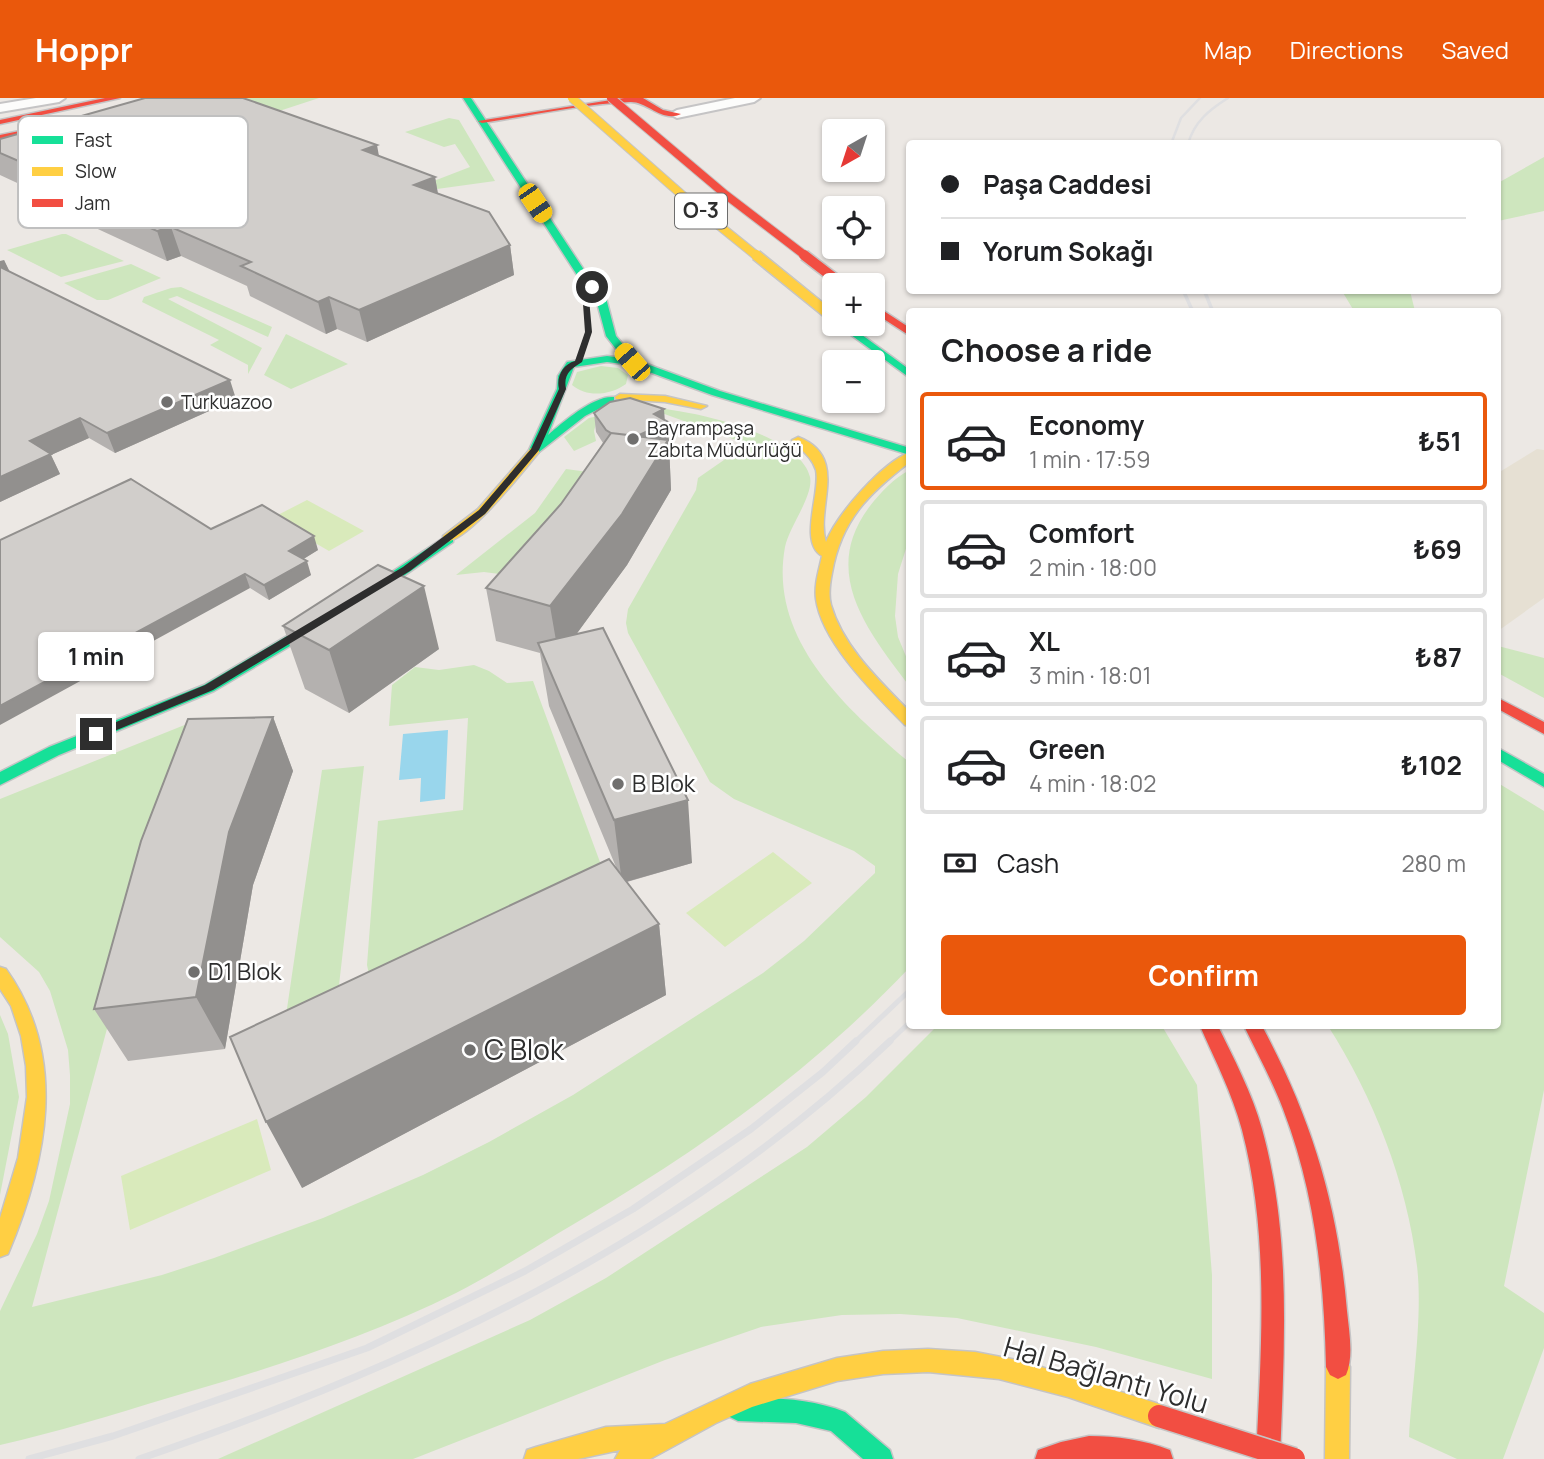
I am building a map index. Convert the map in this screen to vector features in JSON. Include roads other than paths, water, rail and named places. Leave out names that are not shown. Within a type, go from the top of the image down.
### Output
[{"type":"main road","points":[[5,116],[85,98]]},
{"type":"main road","points":[[5,116],[116,98]]},
{"type":"main road","name":"O-3","points":[[572,98],[690,202],[822,308]]},
{"type":"main road","points":[[490,136],[501,125],[519,114],[605,98]]},
{"type":"main road","name":"O-3","points":[[611,98],[726,195],[828,273]]},
{"type":"main road","points":[[481,119],[636,98],[660,113],[683,118]]},
{"type":"main road","points":[[653,98],[683,118]]},
{"type":"main road","points":[[468,100],[492,109],[519,114]]},
{"type":"main road","points":[[468,100],[583,278],[601,298],[611,336],[635,363],[645,380],[630,393],[581,414],[535,450]]},
{"type":"main road","points":[[0,137],[18,134]]},
{"type":"main road","points":[[0,148],[18,143]]},
{"type":"main road","points":[[583,278],[589,318]]},
{"type":"main road","points":[[885,315],[906,330]]},
{"type":"main road","points":[[858,336],[906,372]]},
{"type":"main road","points":[[578,362],[584,345]]},
{"type":"main road","points":[[754,422],[683,402],[572,394],[561,381],[571,364],[578,362],[607,359],[635,363],[716,393],[906,453]]},
{"type":"main road","points":[[0,779],[54,751],[209,688],[368,594],[437,548],[482,512],[535,450],[572,394]]},
{"type":"main road","points":[[781,432],[814,452],[824,468],[825,490],[813,525],[816,542],[827,556]]},
{"type":"main road","points":[[906,457],[848,510],[837,528],[827,556],[824,604],[838,631],[876,684],[906,717]]},
{"type":"main road","points":[[1501,705],[1544,729]]},
{"type":"main road","points":[[0,768],[26,757],[54,751]]},
{"type":"main road","points":[[1501,755],[1544,781]]},
{"type":"main road","points":[[0,974],[11,988],[27,1022],[38,1101],[23,1186],[0,1247]]},
{"type":"main road","points":[[1210,1029],[1252,1130],[1266,1202],[1273,1272],[1268,1459]]},
{"type":"main road","points":[[1255,1029],[1265,1044],[1306,1134],[1321,1193],[1337,1344],[1337,1459]]},
{"type":"main road","name":"Hal Bağlantı Yolu","points":[[626,1459],[663,1434],[719,1408],[803,1377],[874,1363],[925,1362],[973,1364],[1017,1372],[1294,1459]]},
{"type":"main road","points":[[719,1408],[796,1411],[837,1420],[881,1459]]},
{"type":"main road","points":[[537,1459],[606,1439],[663,1434]]},
{"type":"main road","points":[[645,1459],[663,1434]]},
{"type":"main road","points":[[1047,1459],[1070,1450],[1102,1446],[1157,1458]]},
{"type":"street","points":[[5,116],[59,98]]},
{"type":"street","points":[[683,118],[754,98]]},
{"type":"water","points":[[448,730],[445,799],[420,802],[421,778],[399,780],[403,734]]},
{"type":"railway","points":[[1173,140],[1181,118],[1200,98]]},
{"type":"railway","points":[[1190,140],[1203,117],[1228,98]]},
{"type":"railway","points":[[1185,294],[1191,308]]},
{"type":"railway","points":[[1206,294],[1211,308]]},
{"type":"railway","points":[[854,1043],[906,994]]},
{"type":"railway","points":[[888,1043],[906,1026]]},
{"type":"railway","points":[[29,1459],[113,1436],[367,1348],[525,1271],[633,1209],[751,1129],[823,1072],[856,1041]]},
{"type":"railway","points":[[139,1459],[342,1383],[441,1339],[538,1290],[632,1237],[722,1178],[809,1113],[890,1041]]},
{"type":"place","name":"Turkuazoo","points":[[167,402]]},
{"type":"place","name":"Bayrampaşa Zabıta Müdürlüğü","points":[[633,439]]},
{"type":"place","name":"B Blok","points":[[618,784]]},
{"type":"place","name":"D1 Blok","points":[[194,972]]},
{"type":"place","name":"C Blok","points":[[470,1050]]}]
